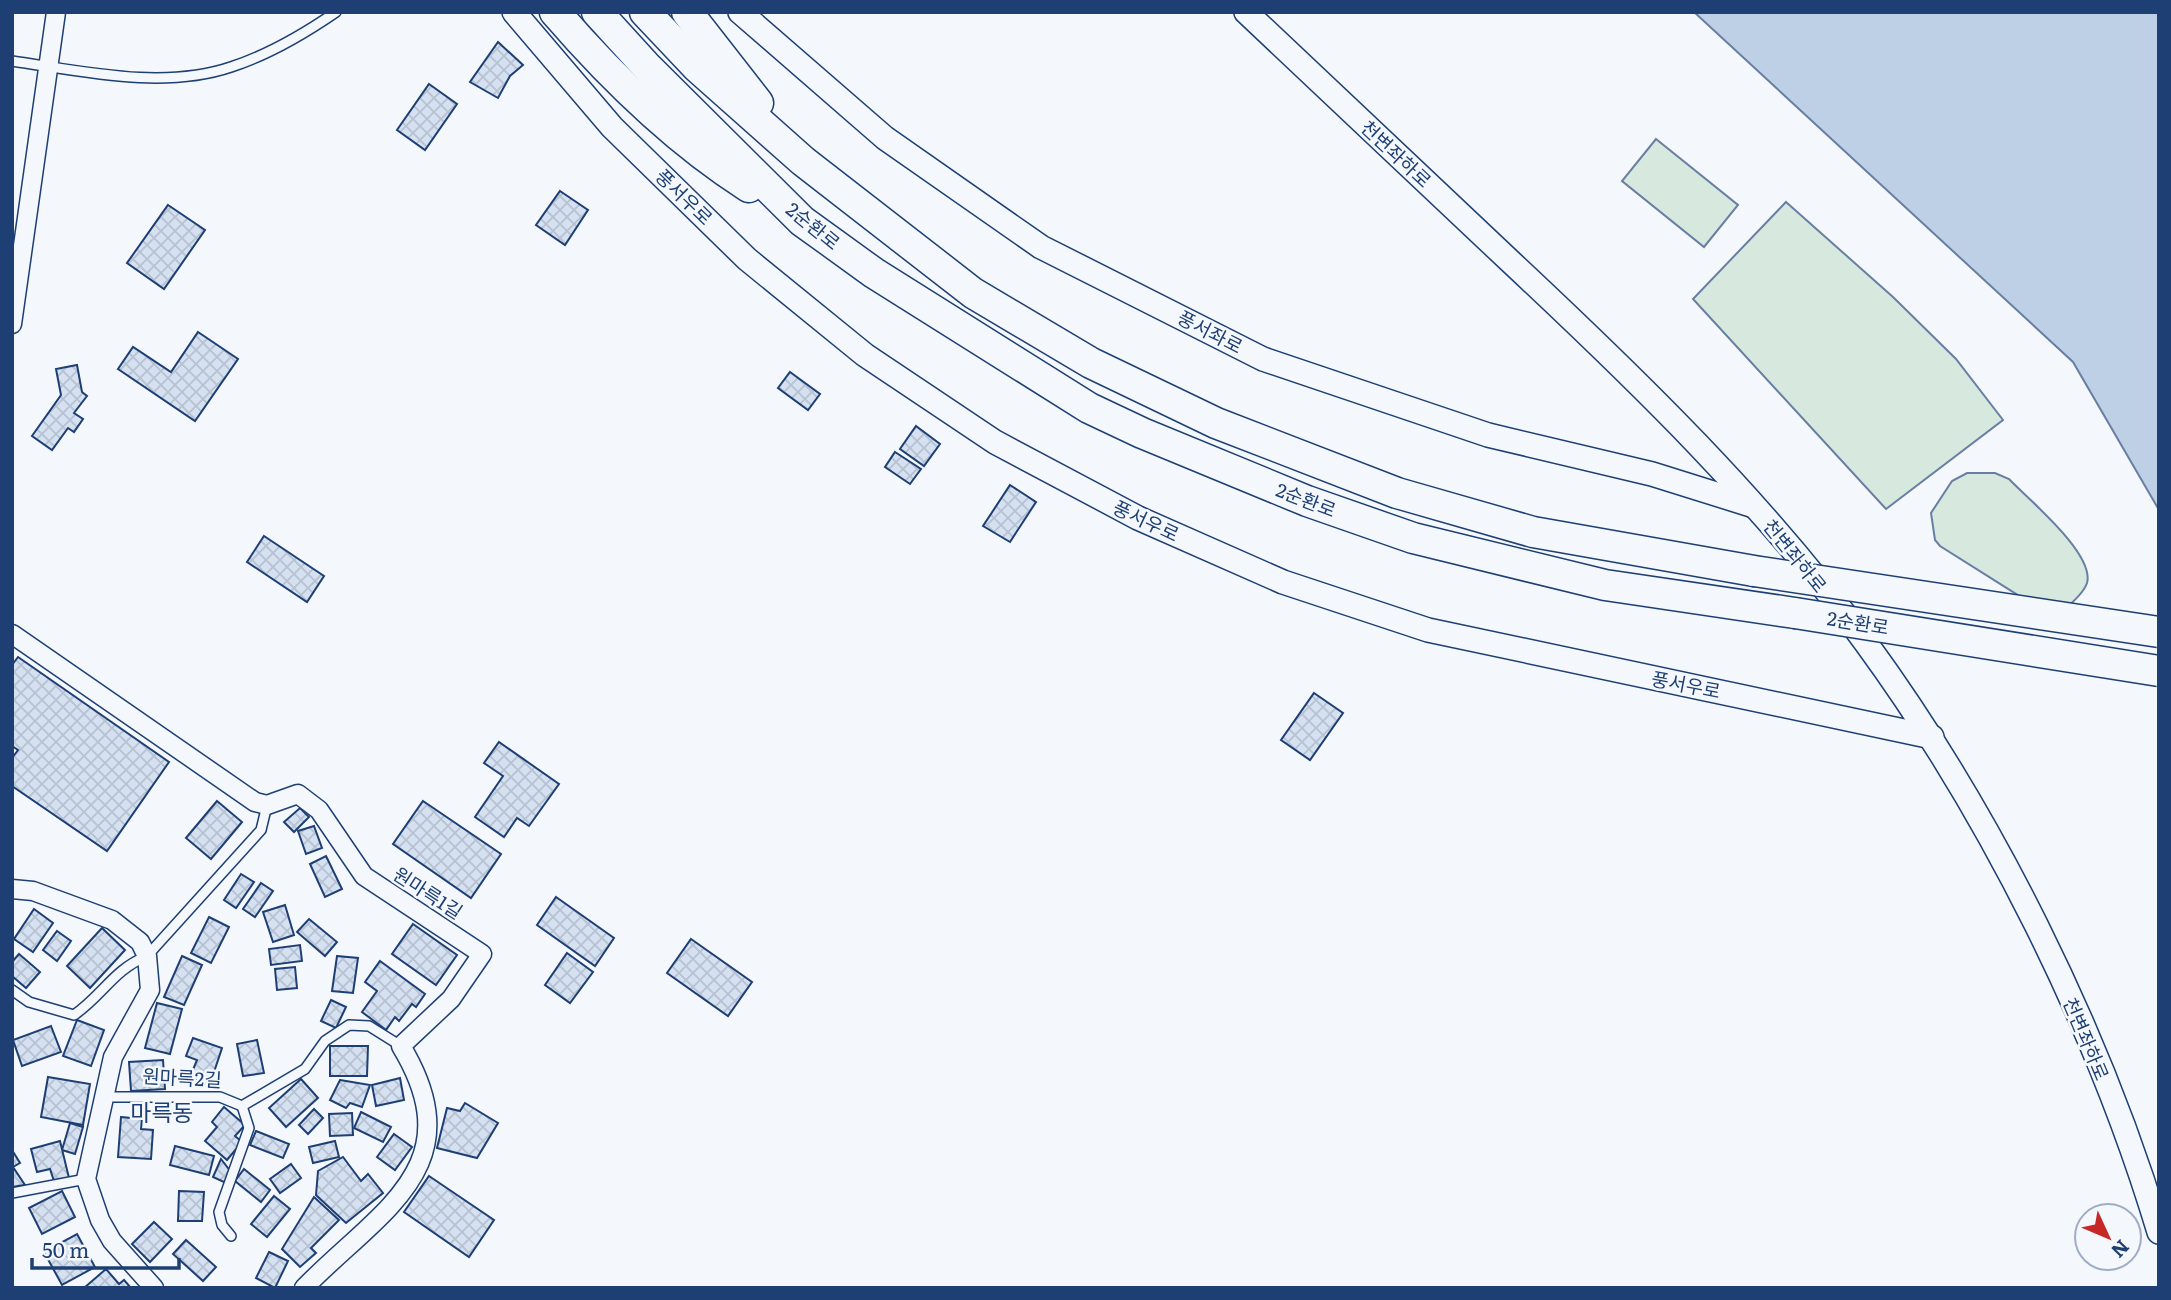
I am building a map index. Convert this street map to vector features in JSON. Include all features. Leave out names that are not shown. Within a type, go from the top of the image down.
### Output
[{"type":"highway","points":[[555,12],[597,61],[692,147],[802,221]]},
{"type":"highway","name":"2순환로","points":[[597,12],[648,68],[802,221],[874,273],[1090,408],[1142,433],[1307,501],[1413,538],[1605,585],[2159,671]]},
{"type":"highway","name":"2순환로","points":[[645,12],[697,67],[803,161],[973,293],[1091,363],[1216,423],[1397,493],[1533,532],[1754,571],[2159,632]]},
{"type":"highway","points":[[687,12],[803,161]]},
{"type":"street","points":[[12,324],[18,250],[56,12]]},
{"type":"street","name":"풍서우로","points":[[514,12],[612,127],[758,268],[865,355],[995,442],[1138,519],[1283,582],[1428,630],[1932,737]]},
{"type":"street","name":"풍서좌로","points":[[740,12],[885,138],[1041,247],[1264,359],[1488,435],[1652,474],[1754,506]]},
{"type":"street","name":"천변좌하로","points":[[1246,12],[1635,379],[1754,506],[1864,640],[1932,737],[2042,934],[2123,1125],[2159,1232]]},
{"type":"street","points":[[12,634],[256,802],[267,805]]},
{"type":"street","name":"원마륵1길","points":[[267,805],[298,794],[319,810],[364,876],[482,954],[451,999],[401,1046]]},
{"type":"street","points":[[12,889],[33,891],[112,919],[140,942],[147,956],[150,990],[113,1057],[86,1179],[100,1220],[112,1241],[154,1288]]},
{"type":"street","points":[[304,1288],[341,1250],[380,1217],[413,1180],[429,1139],[427,1105],[415,1069],[401,1046]]},
{"type":"lane","points":[[12,61],[125,76],[187,76],[231,68],[302,35],[336,12]]},
{"type":"lane","points":[[12,990],[29,1002],[74,1015],[88,1005],[126,965],[147,956],[261,830],[267,805]]},
{"type":"lane","points":[[243,1106],[305,1069],[325,1041],[349,1026],[369,1026],[401,1046]]},
{"type":"lane","name":"원마륵2길","points":[[105,1097],[220,1097],[243,1106],[248,1128],[219,1212],[222,1225],[231,1237]]},
{"type":"lane","points":[[12,1193],[86,1179]]},
{"type":"shaded area","points":[[1656,139],[1738,205],[1704,247],[1622,181]]},
{"type":"shaded area","points":[[1786,202],[1893,297],[1956,359],[2003,420],[1886,509],[1693,299]]},
{"type":"shaded area","points":[[1967,473],[1995,473],[2009,479],[2045,513],[2071,543],[2087,571],[2087,583],[2066,608],[2040,609],[1940,546],[1935,540],[1931,513],[1952,481]]},
{"type":"water","points":[[1694,12],[2159,12],[2159,510],[2073,362]]},
{"type":"building","points":[[498,42],[523,65],[510,76],[498,98],[470,82]]},
{"type":"building","points":[[429,84],[457,104],[425,150],[397,130]]},
{"type":"building","points":[[560,191],[588,210],[565,245],[536,225]]},
{"type":"building","points":[[168,205],[205,230],[164,289],[127,263]]},
{"type":"building","points":[[198,332],[238,359],[195,421],[118,369],[133,347],[171,372]]},
{"type":"building","points":[[77,365],[82,392],[87,396],[74,413],[83,419],[74,432],[68,428],[52,450],[32,436],[61,395],[56,369]]},
{"type":"building","points":[[790,372],[820,394],[808,410],[778,388]]},
{"type":"building","points":[[916,426],[940,444],[924,466],[900,449]]},
{"type":"building","points":[[895,452],[921,469],[910,484],[885,467]]},
{"type":"building","points":[[1010,485],[1036,502],[1010,542],[983,526]]},
{"type":"building","points":[[264,536],[324,576],[307,602],[247,562]]},
{"type":"building","points":[[18,657],[169,762],[107,851],[12,786],[12,758],[18,750],[12,746],[12,665]]},
{"type":"building","points":[[1314,693],[1343,713],[1310,760],[1281,740]]},
{"type":"building","points":[[499,742],[559,784],[529,826],[517,818],[504,837],[475,817],[503,776],[484,763]]},
{"type":"building","points":[[217,801],[242,822],[211,859],[186,838]]},
{"type":"building","points":[[423,801],[501,854],[471,898],[393,844]]},
{"type":"building","points":[[300,808],[309,817],[294,832],[284,822]]},
{"type":"building","points":[[314,826],[322,848],[306,854],[298,831]]},
{"type":"building","points":[[326,856],[342,889],[325,897],[310,864]]},
{"type":"building","points":[[241,874],[254,882],[236,908],[224,900]]},
{"type":"building","points":[[261,883],[273,891],[255,917],[243,909]]},
{"type":"building","points":[[556,897],[614,938],[595,966],[537,925]]},
{"type":"building","points":[[285,905],[294,935],[273,942],[263,912]]},
{"type":"building","points":[[34,909],[53,923],[33,952],[14,939]]},
{"type":"building","points":[[209,917],[229,927],[211,963],[191,953]]},
{"type":"building","points":[[309,919],[337,942],[325,956],[297,932]]},
{"type":"building","points":[[413,924],[457,955],[436,985],[392,954]]},
{"type":"building","points":[[102,928],[125,950],[90,988],[67,966]]},
{"type":"building","points":[[57,931],[71,941],[57,961],[43,950]]},
{"type":"building","points":[[691,939],[752,982],[728,1016],[667,973]]},
{"type":"building","points":[[300,945],[302,961],[271,965],[269,949]]},
{"type":"building","points":[[567,953],[593,972],[570,1003],[545,985]]},
{"type":"building","points":[[19,954],[40,972],[26,988],[12,976],[12,962]]},
{"type":"building","points":[[182,956],[202,965],[184,1005],[164,997]]},
{"type":"building","points":[[337,956],[358,958],[353,993],[332,991]]},
{"type":"building","points":[[380,961],[425,994],[416,1007],[412,1004],[399,1021],[395,1017],[386,1030],[362,1012],[377,991],[365,982]]},
{"type":"building","points":[[295,967],[297,988],[277,990],[275,969]]},
{"type":"building","points":[[331,1000],[346,1007],[336,1028],[321,1021]]},
{"type":"building","points":[[157,1003],[182,1009],[170,1054],[145,1048]]},
{"type":"building","points":[[77,1020],[104,1030],[91,1066],[63,1056]]},
{"type":"building","points":[[51,1026],[61,1052],[22,1066],[13,1040]]},
{"type":"building","points":[[193,1038],[222,1048],[210,1084],[190,1077],[197,1060],[186,1056]]},
{"type":"building","points":[[257,1040],[264,1073],[243,1076],[237,1044]]},
{"type":"building","points":[[330,1046],[368,1046],[367,1076],[330,1076]]},
{"type":"building","points":[[163,1060],[165,1089],[131,1091],[129,1062]]},
{"type":"building","points":[[48,1077],[90,1084],[83,1125],[41,1117]]},
{"type":"building","points":[[400,1078],[404,1100],[376,1106],[372,1085]]},
{"type":"building","points":[[301,1079],[318,1098],[286,1127],[269,1108]]},
{"type":"building","points":[[340,1080],[370,1085],[362,1107],[350,1103],[346,1108],[330,1100]]},
{"type":"building","points":[[465,1103],[498,1123],[477,1158],[437,1148],[447,1108],[460,1111]]},
{"type":"building","points":[[224,1107],[245,1125],[235,1136],[242,1142],[227,1160],[205,1141],[217,1127],[212,1122]]},
{"type":"building","points":[[314,1109],[323,1118],[308,1134],[299,1125]]},
{"type":"building","points":[[361,1112],[391,1127],[383,1142],[354,1128]]},
{"type":"building","points":[[352,1113],[353,1135],[330,1136],[329,1114]]},
{"type":"building","points":[[121,1117],[142,1119],[141,1129],[153,1130],[151,1159],[118,1157]]},
{"type":"building","points":[[70,1123],[83,1127],[75,1154],[62,1150]]},
{"type":"building","points":[[256,1131],[289,1144],[283,1158],[250,1145]]},
{"type":"building","points":[[394,1134],[412,1147],[395,1170],[377,1157]]},
{"type":"building","points":[[60,1141],[69,1178],[54,1181],[50,1169],[37,1172],[31,1149]]},
{"type":"building","points":[[335,1141],[339,1157],[313,1163],[309,1147]]},
{"type":"building","points":[[175,1146],[214,1156],[209,1175],[170,1165]]},
{"type":"building","points":[[12,1150],[20,1163],[13,1167],[25,1185],[12,1187]]},
{"type":"building","points":[[343,1157],[361,1181],[368,1174],[383,1193],[346,1223],[316,1195],[318,1171]]},
{"type":"building","points":[[221,1159],[231,1172],[226,1183],[213,1177]]},
{"type":"building","points":[[291,1164],[301,1178],[280,1193],[270,1179]]},
{"type":"building","points":[[244,1169],[270,1190],[261,1202],[235,1181]]},
{"type":"building","points":[[429,1176],[494,1220],[469,1257],[404,1212]]},
{"type":"building","points":[[62,1191],[75,1217],[42,1234],[29,1208]]},
{"type":"building","points":[[179,1191],[204,1192],[202,1221],[178,1221]]},
{"type":"building","points":[[274,1196],[290,1209],[267,1237],[251,1224]]},
{"type":"building","points":[[314,1197],[339,1220],[311,1248],[316,1253],[300,1267],[282,1249]]},
{"type":"building","points":[[154,1222],[172,1239],[150,1262],[132,1244]]},
{"type":"building","points":[[77,1234],[95,1267],[62,1285],[44,1252]]},
{"type":"building","points":[[186,1240],[216,1267],[203,1281],[173,1254]]},
{"type":"building","points":[[269,1252],[288,1261],[275,1288],[256,1278]]},
{"type":"building","points":[[106,1269],[119,1284],[124,1280],[131,1288],[84,1288]]},
{"type":"district","name":"마륵동","points":[[162,1113]]}]
